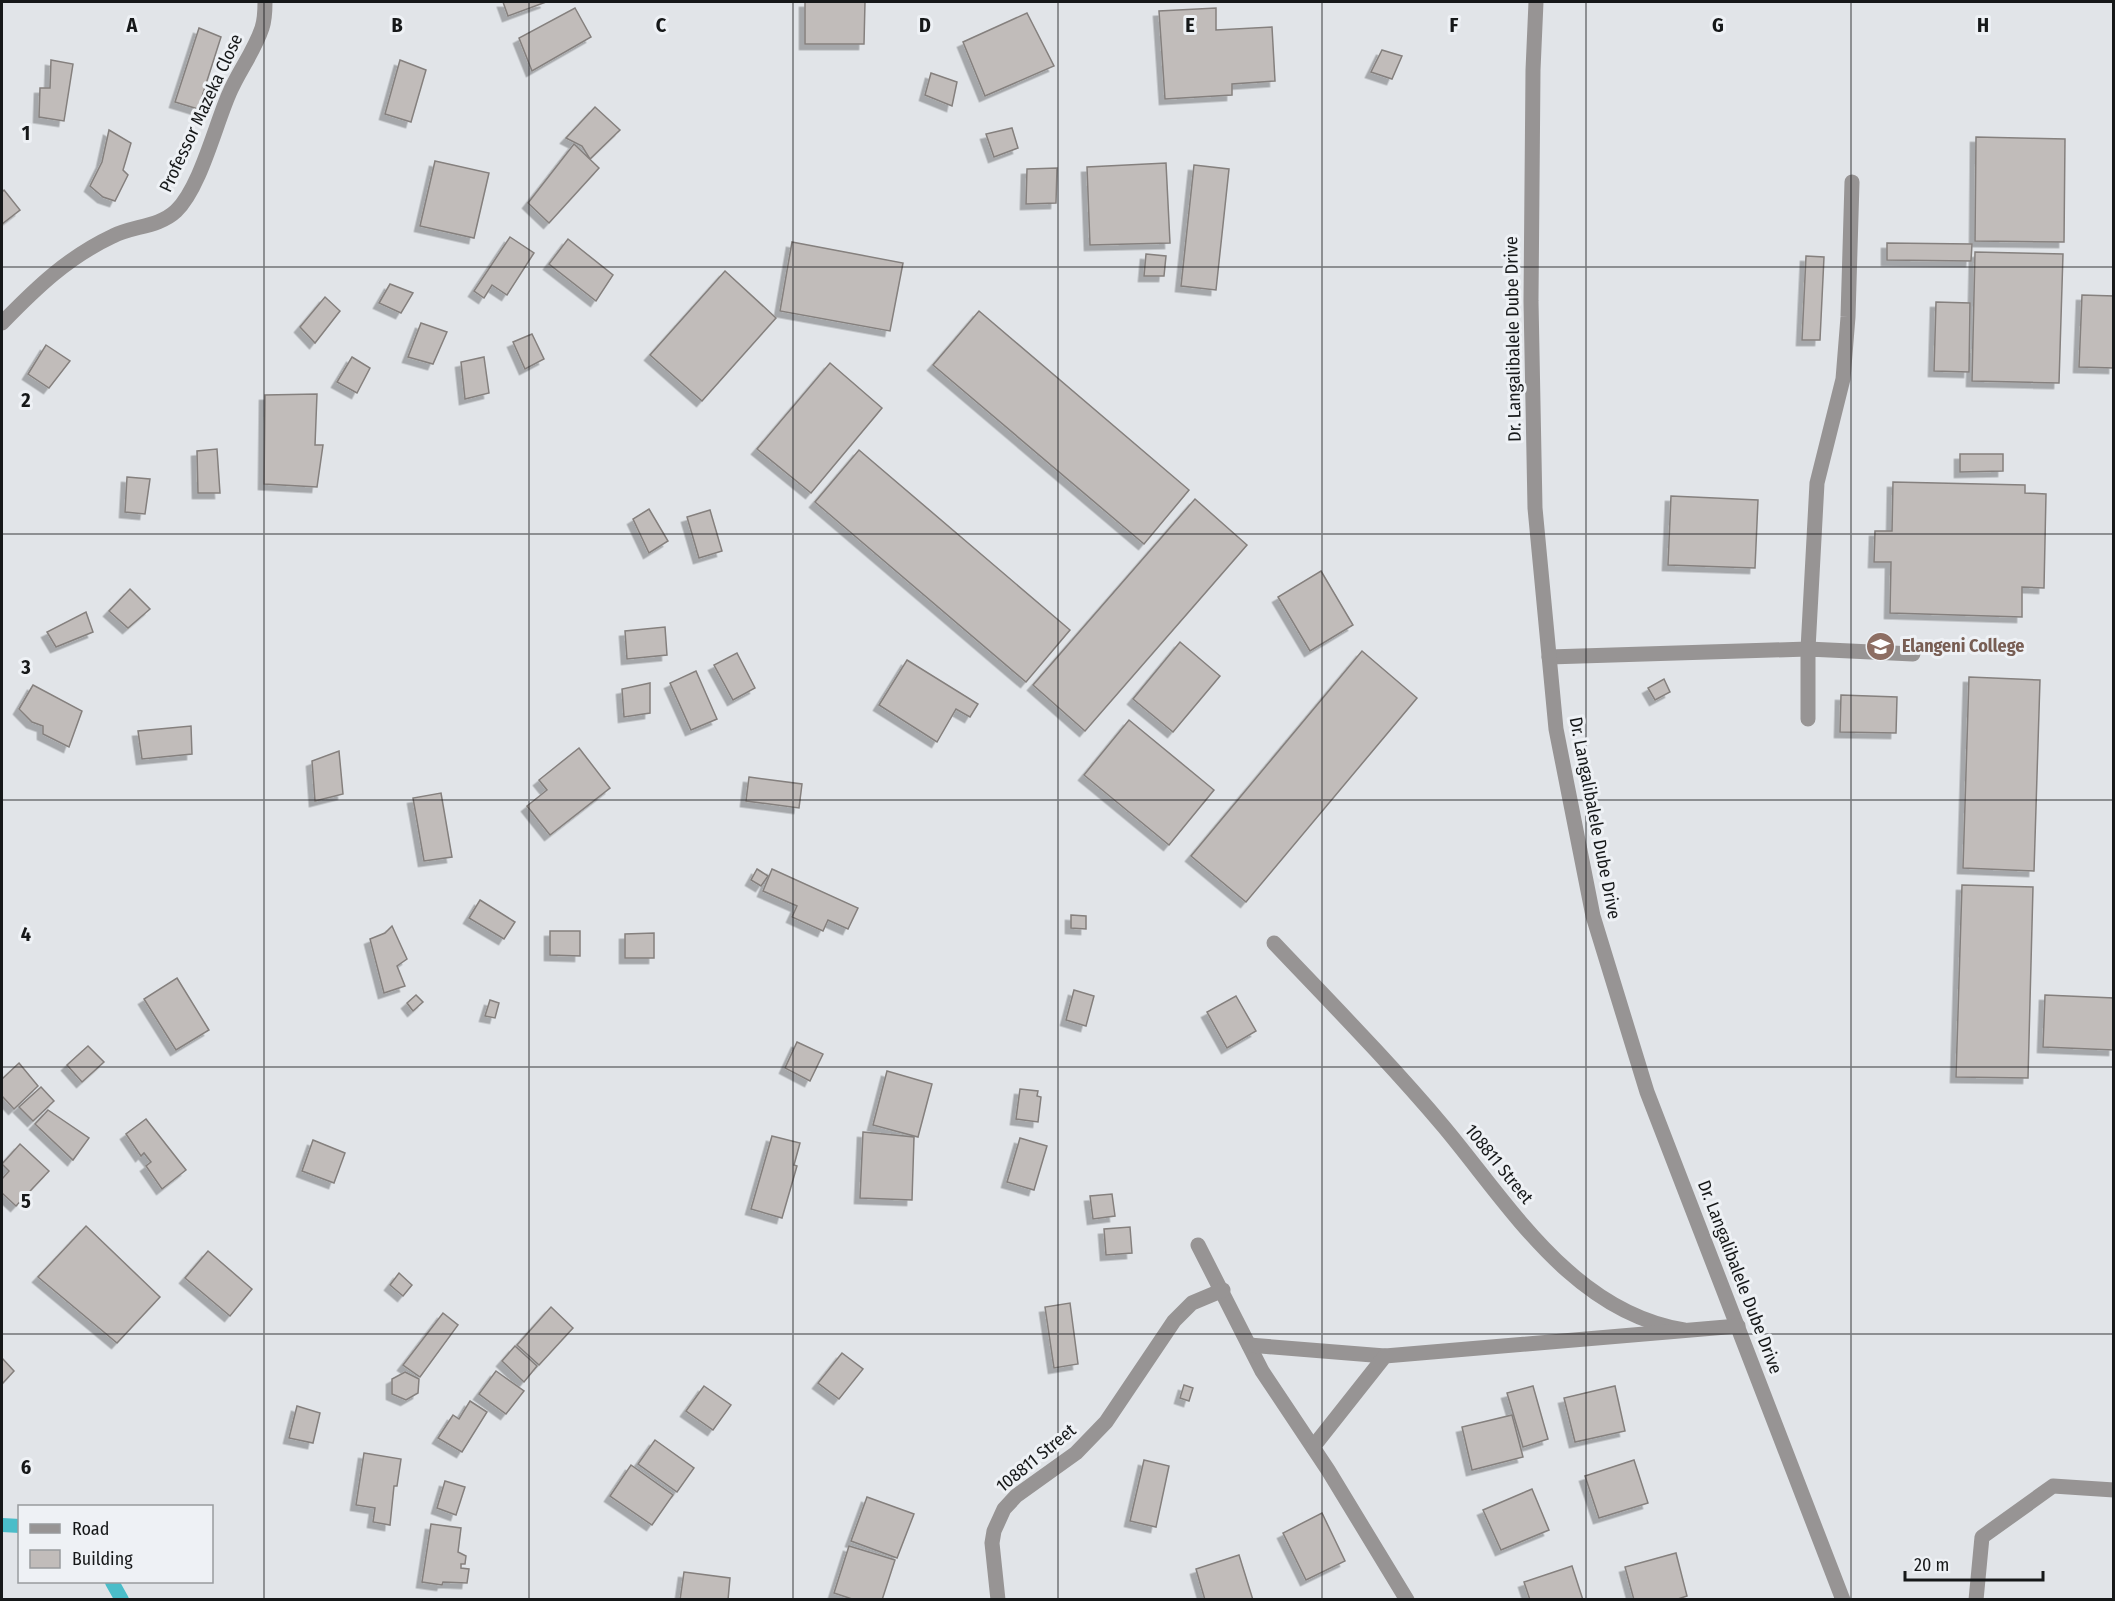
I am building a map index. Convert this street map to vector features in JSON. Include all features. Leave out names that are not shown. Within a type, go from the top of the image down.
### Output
[{"type":"street","name":"Professor Mazeka Close","points":[[2,323],[43,281],[78,253],[116,234],[154,223],[179,207],[193,186],[230,91],[261,31],[265,17],[265,2]]},
{"type":"street","name":"Dr. Langalibalele Dube Drive","points":[[1536,2],[1531,301],[1535,508],[1556,729],[1593,916],[1647,1092],[1843,1599]]},
{"type":"street","points":[[1808,719],[1808,649],[1817,483],[1842,379],[1848,317],[1852,182]]},
{"type":"street","points":[[1549,657],[1808,649],[1914,654]]},
{"type":"street","name":"108811 Street","points":[[1274,943],[1437,1119],[1498,1197],[1552,1257],[1606,1300],[1642,1319],[1683,1330],[1738,1326]]},
{"type":"street","points":[[1198,1245],[1223,1290],[1262,1371],[1313,1447],[1407,1599]]},
{"type":"street","name":"108811 Street","points":[[998,1599],[992,1543],[994,1531],[1004,1509],[1016,1496],[1076,1453],[1106,1422],[1157,1343],[1192,1303],[1223,1290]]},
{"type":"street","points":[[1249,1345],[1385,1356],[1738,1326]]},
{"type":"street","points":[[1313,1447],[1385,1356]]},
{"type":"street","points":[[1976,1599],[1982,1537],[2053,1486],[2114,1490]]},
{"type":"building","points":[[503,2],[546,2],[508,16]]},
{"type":"building","points":[[805,2],[865,2],[864,44],[805,44]]},
{"type":"building","points":[[575,8],[591,37],[532,71],[519,38]]},
{"type":"building","points":[[1216,8],[1216,30],[1272,27],[1275,81],[1232,84],[1232,95],[1165,99],[1159,11]]},
{"type":"building","points":[[1027,13],[1054,66],[985,96],[963,42]]},
{"type":"building","points":[[199,28],[221,37],[198,109],[175,102]]},
{"type":"building","points":[[1382,50],[1402,56],[1392,79],[1371,72]]},
{"type":"building","points":[[51,60],[73,64],[64,121],[39,117],[40,88],[50,88]]},
{"type":"building","points":[[400,60],[426,70],[411,122],[385,114]]},
{"type":"building","points":[[931,73],[957,82],[952,106],[925,95]]},
{"type":"building","points":[[595,107],[620,130],[590,159],[582,146],[566,138]]},
{"type":"building","points":[[1012,128],[1018,148],[994,157],[986,134]]},
{"type":"building","points":[[109,130],[131,143],[123,170],[128,175],[115,201],[103,197],[90,186],[102,162]]},
{"type":"building","points":[[1976,137],[2065,139],[2064,242],[1975,241]]},
{"type":"building","points":[[574,144],[599,168],[549,223],[528,203]]},
{"type":"building","points":[[435,161],[489,173],[474,238],[420,226]]},
{"type":"building","points":[[1166,163],[1170,243],[1090,245],[1087,167]]},
{"type":"building","points":[[1194,165],[1229,169],[1216,290],[1181,286]]},
{"type":"building","points":[[1057,168],[1056,203],[1026,204],[1027,169]]},
{"type":"building","points":[[4,190],[20,210],[2,224],[2,192]]},
{"type":"building","points":[[510,237],[534,253],[507,295],[492,285],[484,298],[474,291]]},
{"type":"building","points":[[568,239],[613,275],[596,301],[549,264]]},
{"type":"building","points":[[792,242],[903,263],[890,331],[780,311]]},
{"type":"building","points":[[1887,243],[1972,244],[1971,261],[1887,260]]},
{"type":"building","points":[[1975,252],[2063,254],[2059,383],[1972,381]]},
{"type":"building","points":[[1146,254],[1166,256],[1164,276],[1144,276]]},
{"type":"building","points":[[1806,256],[1824,257],[1820,340],[1802,340]]},
{"type":"building","points":[[725,271],[776,318],[702,401],[650,355]]},
{"type":"building","points":[[390,284],[413,293],[401,313],[379,303]]},
{"type":"building","points":[[2082,295],[2114,296],[2114,368],[2079,367]]},
{"type":"building","points":[[325,297],[340,311],[315,343],[300,327]]},
{"type":"building","points":[[1936,302],[1970,303],[1969,372],[1934,371]]},
{"type":"building","points":[[979,311],[1189,490],[1144,544],[933,365]]},
{"type":"building","points":[[421,323],[447,332],[433,364],[408,357]]},
{"type":"building","points":[[532,334],[544,359],[525,369],[513,342]]},
{"type":"building","points":[[46,345],[70,361],[49,388],[28,374]]},
{"type":"building","points":[[352,357],[370,368],[357,393],[337,382]]},
{"type":"building","points":[[484,357],[489,393],[465,399],[461,362]]},
{"type":"building","points":[[830,363],[882,408],[811,493],[757,449]]},
{"type":"building","points":[[317,394],[315,445],[323,445],[317,487],[264,484],[265,395]]},
{"type":"building","points":[[217,449],[220,493],[198,493],[197,451]]},
{"type":"building","points":[[859,450],[1070,630],[1026,682],[815,502]]},
{"type":"building","points":[[1960,454],[2003,454],[2003,471],[1960,472]]},
{"type":"building","points":[[127,477],[150,479],[145,514],[125,512]]},
{"type":"building","points":[[1893,482],[2025,485],[2025,493],[2046,494],[2044,588],[2022,587],[2022,617],[1890,613],[1891,562],[1874,562],[1875,531],[1892,531]]},
{"type":"building","points":[[1671,496],[1758,500],[1755,568],[1668,565]]},
{"type":"building","points":[[1195,499],[1247,545],[1085,731],[1033,685]]},
{"type":"building","points":[[649,509],[668,541],[649,553],[633,519]]},
{"type":"building","points":[[710,510],[722,551],[699,558],[687,517]]},
{"type":"building","points":[[1321,571],[1353,625],[1310,651],[1278,597]]},
{"type":"building","points":[[130,589],[150,609],[128,628],[109,611]]},
{"type":"building","points":[[86,612],[93,632],[56,647],[47,632]]},
{"type":"building","points":[[665,627],[667,655],[627,659],[625,631]]},
{"type":"building","points":[[1180,642],[1220,676],[1173,732],[1133,699]]},
{"type":"building","points":[[1362,651],[1417,698],[1246,902],[1191,856]]},
{"type":"building","points":[[737,653],[755,688],[733,700],[714,665]]},
{"type":"building","points":[[907,660],[978,704],[970,717],[956,709],[937,742],[879,705]]},
{"type":"building","points":[[696,671],[717,719],[691,730],[670,683]]},
{"type":"building","points":[[1969,677],[2040,680],[2034,871],[1963,868]]},
{"type":"building","points":[[1664,679],[1670,692],[1655,700],[1648,688]]},
{"type":"building","points":[[650,683],[650,713],[624,717],[622,689]]},
{"type":"building","points":[[33,685],[82,711],[69,747],[43,734],[43,726],[32,722],[19,709]]},
{"type":"building","points":[[1841,695],[1897,697],[1896,733],[1840,732]]},
{"type":"building","points":[[1129,720],[1214,790],[1169,845],[1084,775]]},
{"type":"building","points":[[191,726],[192,754],[142,759],[138,731]]},
{"type":"building","points":[[579,748],[610,788],[550,835],[527,806],[547,790],[539,780]]},
{"type":"building","points":[[339,751],[343,794],[315,801],[312,761]]},
{"type":"building","points":[[749,777],[802,784],[799,808],[746,801]]},
{"type":"building","points":[[441,793],[452,857],[424,861],[413,798]]},
{"type":"building","points":[[757,869],[768,876],[761,886],[751,880]]},
{"type":"building","points":[[772,869],[858,908],[848,929],[828,920],[823,931],[792,917],[797,906],[763,891]]},
{"type":"building","points":[[1962,885],[2033,887],[2028,1078],[1956,1077]]},
{"type":"building","points":[[480,900],[515,922],[504,939],[469,918]]},
{"type":"building","points":[[1071,915],[1086,916],[1086,929],[1071,928]]},
{"type":"building","points":[[392,926],[407,959],[397,966],[405,986],[384,993],[370,939],[385,933]]},
{"type":"building","points":[[550,931],[580,931],[580,956],[550,955]]},
{"type":"building","points":[[654,933],[654,958],[625,958],[625,934]]},
{"type":"building","points":[[177,978],[209,1030],[176,1050],[144,999]]},
{"type":"building","points":[[1074,990],[1094,996],[1086,1026],[1066,1020]]},
{"type":"building","points":[[416,995],[423,1002],[413,1011],[407,1003]]},
{"type":"building","points":[[2045,995],[2114,998],[2114,1050],[2043,1047]]},
{"type":"building","points":[[1236,996],[1256,1031],[1227,1048],[1207,1012]]},
{"type":"building","points":[[490,1000],[499,1003],[495,1018],[485,1016]]},
{"type":"building","points":[[797,1042],[823,1054],[810,1081],[785,1068]]},
{"type":"building","points":[[88,1046],[104,1062],[82,1082],[67,1065]]},
{"type":"building","points":[[19,1063],[38,1086],[14,1109],[2,1096],[2,1079]]},
{"type":"building","points":[[887,1071],[932,1084],[918,1137],[873,1125]]},
{"type":"building","points":[[41,1087],[54,1101],[33,1121],[19,1107]]},
{"type":"building","points":[[1020,1089],[1038,1091],[1037,1096],[1041,1097],[1038,1122],[1016,1119]]},
{"type":"building","points":[[48,1110],[89,1138],[73,1160],[35,1124]]},
{"type":"building","points":[[146,1119],[186,1170],[162,1189],[146,1166],[151,1162],[144,1153],[141,1156],[126,1134]]},
{"type":"building","points":[[863,1132],[914,1137],[912,1200],[860,1198]]},
{"type":"building","points":[[772,1136],[800,1143],[794,1165],[797,1166],[782,1218],[751,1209]]},
{"type":"building","points":[[1020,1138],[1047,1146],[1034,1190],[1007,1182]]},
{"type":"building","points":[[313,1140],[345,1153],[334,1183],[302,1171]]},
{"type":"building","points":[[20,1144],[49,1171],[16,1206],[2,1193],[2,1179],[9,1171],[2,1164]]},
{"type":"building","points":[[1112,1194],[1115,1216],[1093,1219],[1090,1196]]},
{"type":"building","points":[[86,1226],[160,1297],[117,1343],[38,1277]]},
{"type":"building","points":[[1130,1227],[1132,1253],[1106,1255],[1104,1229]]},
{"type":"building","points":[[208,1251],[252,1289],[230,1316],[185,1278]]},
{"type":"building","points":[[399,1273],[412,1285],[403,1296],[390,1285]]},
{"type":"building","points":[[1070,1303],[1078,1364],[1054,1368],[1045,1307]]},
{"type":"building","points":[[551,1307],[573,1328],[539,1365],[517,1345]]},
{"type":"building","points":[[443,1313],[458,1325],[420,1377],[403,1365]]},
{"type":"building","points":[[515,1346],[537,1366],[524,1382],[502,1361]]},
{"type":"building","points":[[842,1353],[863,1369],[839,1399],[818,1383]]},
{"type":"building","points":[[2,1358],[14,1371],[2,1384]]},
{"type":"building","points":[[496,1371],[524,1391],[506,1414],[479,1394]]},
{"type":"building","points":[[405,1372],[419,1379],[418,1393],[406,1400],[392,1394],[392,1379]]},
{"type":"building","points":[[1184,1385],[1193,1388],[1189,1401],[1180,1398]]},
{"type":"building","points":[[704,1386],[731,1405],[713,1430],[686,1411]]},
{"type":"building","points":[[1533,1386],[1548,1439],[1523,1447],[1507,1393]]},
{"type":"building","points":[[1615,1386],[1625,1431],[1575,1442],[1564,1398]]},
{"type":"building","points":[[470,1401],[487,1412],[462,1452],[438,1438],[453,1415],[459,1419]]},
{"type":"building","points":[[297,1406],[320,1413],[313,1443],[289,1438]]},
{"type":"building","points":[[1512,1415],[1523,1457],[1472,1470],[1462,1427]]},
{"type":"building","points":[[655,1440],[694,1468],[677,1492],[638,1464]]},
{"type":"building","points":[[364,1453],[401,1459],[397,1486],[394,1486],[390,1525],[373,1522],[375,1508],[356,1505]]},
{"type":"building","points":[[1144,1460],[1169,1466],[1156,1527],[1130,1521]]},
{"type":"building","points":[[1634,1460],[1648,1503],[1599,1518],[1585,1476]]},
{"type":"building","points":[[631,1465],[673,1495],[652,1525],[610,1496]]},
{"type":"building","points":[[445,1481],[465,1487],[456,1515],[437,1508]]},
{"type":"building","points":[[1532,1489],[1549,1530],[1501,1550],[1483,1510]]},
{"type":"building","points":[[867,1497],[914,1514],[897,1558],[851,1541]]},
{"type":"building","points":[[1322,1513],[1345,1561],[1306,1580],[1283,1533]]},
{"type":"building","points":[[431,1524],[461,1528],[458,1552],[466,1556],[465,1564],[461,1564],[461,1568],[469,1569],[467,1583],[443,1582],[442,1585],[422,1582]]},
{"type":"building","points":[[849,1546],[895,1560],[882,1600],[855,1600],[834,1593]]},
{"type":"building","points":[[1676,1553],[1687,1596],[1675,1600],[1634,1600],[1625,1567]]},
{"type":"building","points":[[1239,1555],[1253,1600],[1205,1600],[1196,1569]]},
{"type":"building","points":[[1572,1566],[1583,1600],[1530,1600],[1524,1582]]},
{"type":"building","points":[[684,1572],[730,1578],[728,1600],[680,1600]]},
{"type":"waterway","points":[[2,1525],[18,1526]]},
{"type":"waterway","points":[[113,1583],[122,1600]]},
{"type":"place","name":"Elangeni College","points":[[1881,646]]}]
